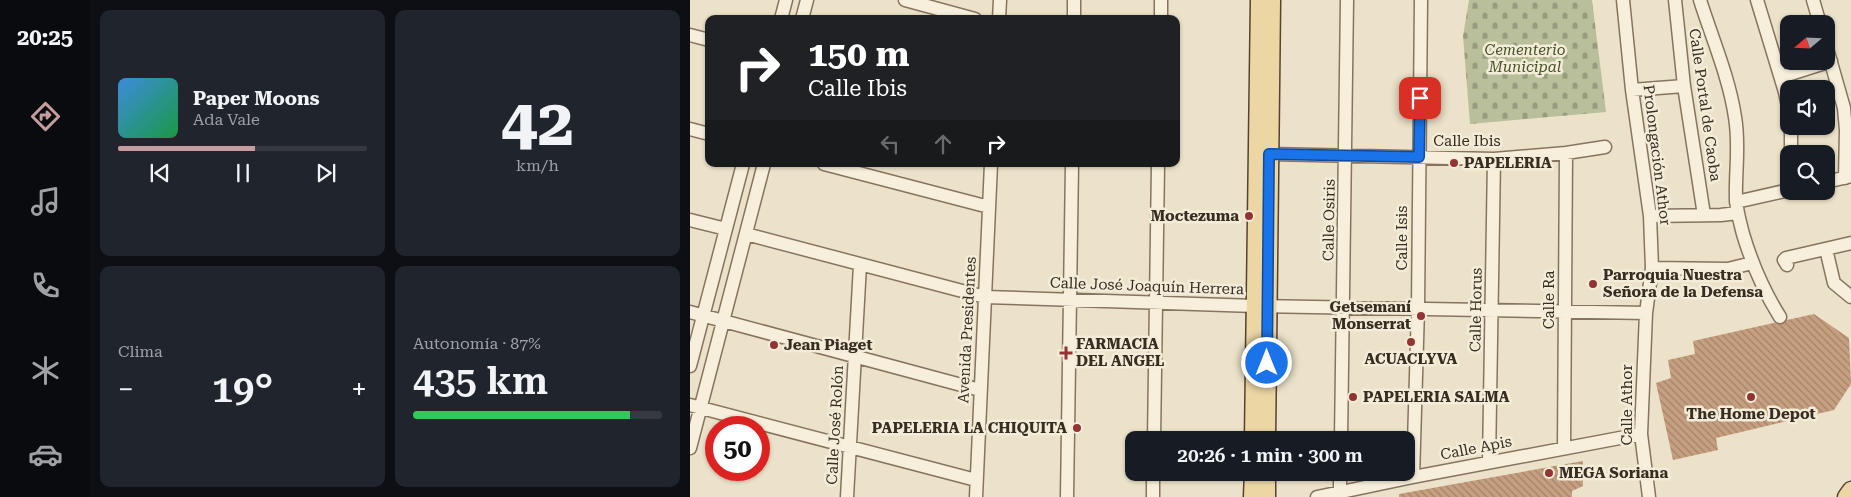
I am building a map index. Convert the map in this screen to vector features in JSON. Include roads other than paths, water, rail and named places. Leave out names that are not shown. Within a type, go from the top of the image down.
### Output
[{"type":"main road","points":[[1259,0],[1261,306],[1267,431]]},
{"type":"main road","points":[[1254,431],[1269,154],[1272,0]]},
{"type":"main road","points":[[1252,497],[1253,481]]},
{"type":"main road","points":[[1267,481],[1267,497]]},
{"type":"main road","points":[[1846,497],[1851,490]]},
{"type":"street","points":[[782,15],[786,0]]},
{"type":"street","points":[[803,15],[807,0]]},
{"type":"street","points":[[905,0],[960,15]]},
{"type":"street","points":[[999,15],[1000,0]]},
{"type":"street","points":[[1074,0],[1074,15]]},
{"type":"street","points":[[1161,0],[1161,15]]},
{"type":"street","name":"Calle Osiris","points":[[1341,431],[1347,0]]},
{"type":"street","name":"Calle Isis","points":[[1414,431],[1418,308],[1421,0]]},
{"type":"street","name":"Prolongación Athor","points":[[1623,0],[1632,90],[1650,216],[1652,268],[1646,313]]},
{"type":"street","name":"Calle Portal de Caoba","points":[[1675,0],[1684,86],[1704,215]]},
{"type":"street","points":[[1700,0],[1729,89],[1735,114],[1738,152],[1736,176],[1737,207],[1752,263],[1760,283],[1780,317]]},
{"type":"street","points":[[1757,0],[1781,80]]},
{"type":"street","points":[[1813,0],[1817,15]]},
{"type":"street","points":[[690,35],[705,39]]},
{"type":"street","points":[[1780,77],[1802,70]]},
{"type":"street","points":[[1834,70],[1846,120],[1848,177],[1835,180]]},
{"type":"street","points":[[1632,90],[1684,86]]},
{"type":"street","points":[[690,129],[705,133]]},
{"type":"street","name":"Calle Ibis","points":[[1269,154],[1494,159],[1566,153],[1605,147]]},
{"type":"street","name":"Calle Ra","points":[[1564,448],[1566,153]]},
{"type":"street","name":"Calle Horus","points":[[1489,462],[1494,159]]},
{"type":"street","points":[[690,366],[742,167]]},
{"type":"street","points":[[690,448],[695,407],[723,320],[763,167]]},
{"type":"street","points":[[836,167],[989,207]]},
{"type":"street","name":"Avenida Presidentes","points":[[976,497],[991,167]]},
{"type":"street","points":[[1067,497],[1072,167]]},
{"type":"street","points":[[1154,431],[1158,167]]},
{"type":"street","points":[[1650,216],[1704,215],[1737,207],[1780,192]]},
{"type":"street","points":[[690,220],[726,229]]},
{"type":"street","name":"Calle José Joaquín Herrera","points":[[746,234],[985,297],[1261,306],[1646,313]]},
{"type":"street","points":[[1786,266],[1784,260],[1786,258],[1851,243]]},
{"type":"street","points":[[1826,249],[1831,279],[1851,297]]},
{"type":"street","points":[[1652,268],[1728,269],[1752,263]]},
{"type":"street","name":"Calle José Rolón","points":[[847,497],[860,265]]},
{"type":"street","points":[[690,312],[980,390]]},
{"type":"street","name":"Calle Athor","points":[[1646,313],[1641,434],[1649,497]]},
{"type":"street","points":[[695,407],[976,480]]},
{"type":"street","name":"Calle Apis","points":[[1415,476],[1641,434]]},
{"type":"street","points":[[1153,481],[1153,497]]},
{"type":"street","points":[[1340,481],[1340,492]]},
{"type":"street","name":"Calle Apis","points":[[1317,497],[1390,481]]},
{"type":"place","name":"PAPELERIA","points":[[1454,163]]},
{"type":"place","name":"Moctezuma","points":[[1249,216]]},
{"type":"place","name":"Parroquia Nuestra Señora de la Defensa","points":[[1593,284]]},
{"type":"place","name":"Getsemaní Monserrat","points":[[1421,316]]},
{"type":"place","name":"ACUACLYVA","points":[[1411,342]]},
{"type":"place","name":"Jean Piaget","points":[[774,345]]},
{"type":"place","name":"FARMACIA DEL ANGEL","points":[[1066,353]]},
{"type":"place","name":"PAPELERIA SALMA","points":[[1353,397]]},
{"type":"place","name":"The Home Depot","points":[[1751,397]]},
{"type":"place","name":"PAPELERIA LA CHIQUITA","points":[[1077,428]]},
{"type":"place","name":"MEGA Soriana","points":[[1549,473]]},
{"type":"park label","name":"Cementerio Municipal","points":[[1525,58]]}]
